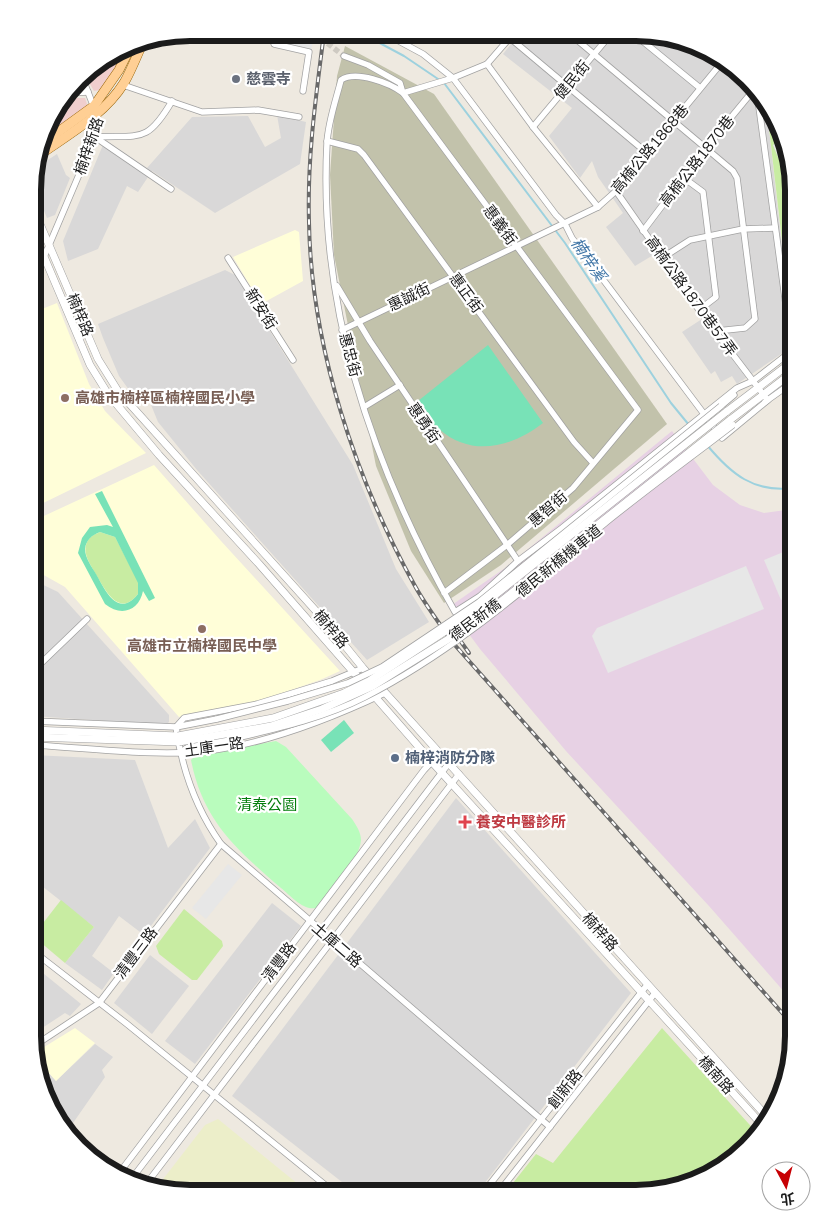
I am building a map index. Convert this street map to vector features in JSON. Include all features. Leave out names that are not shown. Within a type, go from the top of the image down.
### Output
[{"type":"main road","name":"楠梓新路","points":[[95,110],[123,84],[139,50]]},
{"type":"main road","name":"楠梓新路","points":[[95,110],[126,56]]},
{"type":"main road","points":[[51,138],[95,110]]},
{"type":"main road","points":[[47,149],[95,110]]},
{"type":"street","points":[[274,41],[274,44],[309,52],[303,91]]},
{"type":"street","points":[[399,41],[423,54],[453,78],[556,215],[565,224],[572,238],[701,416],[722,438],[785,388]]},
{"type":"street","points":[[404,92],[453,78],[487,64],[508,41]]},
{"type":"street","points":[[518,41],[648,153]]},
{"type":"street","points":[[578,41],[733,171],[738,178],[754,319],[744,328],[717,331]]},
{"type":"street","name":"健民街","points":[[532,127],[605,41]]},
{"type":"street","points":[[644,42],[700,88]]},
{"type":"street","name":"惠義街","points":[[344,56],[368,65],[400,83],[404,92],[516,246],[638,410]]},
{"type":"street","points":[[487,64],[532,127],[598,207]]},
{"type":"street","name":"高楠公路1868巷","points":[[530,239],[598,207],[616,191],[718,66]]},
{"type":"street","name":"惠忠街","points":[[404,92],[354,76],[341,80],[327,141],[329,250],[342,330],[382,464],[427,561],[456,612],[480,596],[518,561]]},
{"type":"street","points":[[123,84],[202,112],[258,110],[299,117]]},
{"type":"street","points":[[85,85],[95,110]]},
{"type":"street","points":[[78,93],[88,92]]},
{"type":"street","name":"高楠公路1870巷","points":[[643,231],[705,149],[750,95]]},
{"type":"street","points":[[95,137],[139,135],[150,132],[160,123],[172,101]]},
{"type":"street","points":[[759,107],[785,297]]},
{"type":"street","name":"楠梓新路","points":[[44,257],[95,137],[95,110]]},
{"type":"street","points":[[95,137],[171,189]]},
{"type":"street","name":"惠正街","points":[[327,141],[358,148],[364,155],[578,448],[593,463]]},
{"type":"street","points":[[684,178],[703,192],[709,235],[716,297],[699,310]]},
{"type":"street","name":"高楠公路1870巷57弄","points":[[616,191],[699,310],[717,331],[768,400]]},
{"type":"street","name":"楠梓路","points":[[41,226],[98,359],[118,390],[319,614],[385,693],[676,1016]]},
{"type":"street","points":[[662,258],[690,240],[743,229],[775,228]]},
{"type":"street","name":"惠誠街","points":[[342,330],[530,239]]},
{"type":"street","name":"楠梓路","points":[[41,250],[90,365],[108,394],[158,455],[272,578],[432,762],[669,1023]]},
{"type":"street","name":"新安街","points":[[228,258],[293,360]]},
{"type":"street","name":"惠勇街","points":[[334,282],[400,386],[518,561]]},
{"type":"street","points":[[758,388],[785,361]]},
{"type":"street","points":[[758,388],[785,367]]},
{"type":"street","points":[[518,561],[737,388],[746,386],[758,388],[785,376]]},
{"type":"street","points":[[364,407],[400,386]]},
{"type":"street","name":"德民新橋機車道","points":[[176,727],[288,701],[348,683],[382,667],[478,602],[724,409],[746,386]]},
{"type":"street","name":"德民新橋","points":[[178,739],[273,718],[344,694],[369,681],[470,615],[724,409],[758,388]]},
{"type":"street","name":"德民新橋","points":[[178,739],[270,726],[330,706],[374,686],[471,625],[732,422],[758,388]]},
{"type":"street","name":"德民新橋機車道","points":[[181,753],[185,748],[194,745],[228,740],[272,730],[326,714],[365,697],[429,659],[509,602],[732,422],[768,400]]},
{"type":"street","name":"惠智街","points":[[444,593],[507,545],[573,488],[638,410]]},
{"type":"street","points":[[41,663],[87,619]]},
{"type":"street","name":"土庫一路","points":[[41,721],[176,727],[184,718],[257,704],[354,673],[363,668]]},
{"type":"street","name":"土庫一路","points":[[41,745],[181,753],[231,747],[261,740],[304,726],[385,693]]},
{"type":"street","name":"土庫二路","points":[[176,727],[181,753],[198,805],[221,844],[550,1127]]},
{"type":"street","name":"土庫一路","points":[[41,730],[178,739]]},
{"type":"street","name":"土庫一路","points":[[41,737],[178,739]]},
{"type":"street","name":"清豐路","points":[[123,1168],[440,753]]},
{"type":"street","name":"清豐路","points":[[135,1174],[441,771],[449,763]]},
{"type":"street","name":"清豐路","points":[[150,1179],[459,774]]},
{"type":"street","name":"清豐三路","points":[[42,1041],[99,1003],[221,844]]},
{"type":"street","points":[[41,956],[325,1185]]},
{"type":"street","name":"創新路","points":[[489,1185],[647,985]]},
{"type":"street","name":"創新路","points":[[504,1185],[655,993]]},
{"type":"street","name":"橋南路","points":[[676,1016],[763,1113]]},
{"type":"street","name":"橋南路","points":[[669,1023],[758,1121]]},
{"type":"shaded area","points":[[277,41],[313,41],[311,51]]},
{"type":"shaded area","points":[[514,41],[636,41],[655,43],[675,46],[710,61],[727,72],[741,85],[754,99],[768,123],[785,273],[785,352],[737,384],[732,376],[721,382],[715,371],[711,374],[682,332],[702,319],[655,254],[635,266],[606,227],[623,213],[598,177],[592,161],[580,178],[549,136],[572,108],[503,54]]},
{"type":"shaded area","points":[[345,46],[434,94],[667,424],[501,565],[444,603],[411,551],[376,466],[334,255],[330,175],[337,76]]},
{"type":"shaded area","points":[[121,58],[118,66],[100,90],[94,91],[88,82],[99,72]]},
{"type":"shaded area","points":[[73,98],[85,98],[88,107],[55,128]]},
{"type":"shaded area","points":[[277,115],[306,122],[300,164],[215,213],[152,171],[138,192],[127,186],[98,249],[68,261],[63,241],[105,140],[147,168],[192,117],[248,116],[265,147],[281,138]]},
{"type":"shaded area","points":[[777,143],[783,169],[773,145]]},
{"type":"shaded area","points":[[57,154],[66,175],[70,178],[55,215],[47,218],[41,203],[44,162]]},
{"type":"shaded area","points":[[295,230],[299,232],[303,281],[261,304],[233,257]]},
{"type":"shaded area","points":[[225,270],[235,275],[353,465],[396,569],[429,622],[367,660],[197,470],[158,422],[147,395],[137,401],[119,376],[103,338],[98,324]]},
{"type":"shaded area","name":"高雄市楠梓區楠梓國民小學","points":[[57,303],[89,384],[105,411],[146,453],[41,504],[41,306],[42,309]]},
{"type":"shaded area","points":[[672,431],[713,485],[740,505],[764,513],[785,510],[784,992],[709,906],[566,751],[480,649],[449,607],[505,568]]},
{"type":"shaded area","name":"高雄市立楠梓國民中學","points":[[154,465],[340,671],[320,680],[256,702],[179,717],[65,587],[41,574],[41,517]]},
{"type":"shaded area","points":[[785,551],[785,599],[781,600],[764,560]]},
{"type":"shaded area","points":[[746,566],[764,609],[608,673],[592,636],[597,628]]},
{"type":"shaded area","points":[[41,584],[58,592],[169,715],[169,722],[165,725],[41,717]]},
{"type":"shaded area","points":[[41,755],[135,760],[168,848],[195,819],[210,848],[144,935],[119,916],[92,956],[114,973],[102,990],[65,963],[94,927],[41,885]]},
{"type":"shaded area","points":[[456,798],[631,993],[483,1185],[346,1185],[232,1096]]},
{"type":"shaded area","points":[[228,864],[242,875],[206,919],[192,908]]},
{"type":"shaded area","points":[[272,903],[301,926],[195,1064],[165,1041]]},
{"type":"shaded area","points":[[150,955],[189,986],[152,1034],[114,1003]]},
{"type":"shaded area","points":[[41,972],[81,1004],[70,1016],[65,1013],[41,1029]]},
{"type":"shaded area","points":[[75,1028],[95,1043],[56,1081],[45,1068],[42,1048]]},
{"type":"shaded area","points":[[95,1044],[113,1057],[102,1070],[105,1077],[73,1123],[61,1110],[45,1068],[56,1081]]},
{"type":"shaded area","points":[[218,1119],[299,1185],[190,1185],[161,1182],[205,1125]]},
{"type":"green space","points":[[768,123],[780,151],[782,161],[785,190],[785,266]]},
{"type":"green space","points":[[488,345],[543,423],[518,438],[505,443],[492,446],[465,444],[439,429],[430,420],[418,401]]},
{"type":"green space","points":[[102,491],[155,598],[149,601],[143,591],[138,603],[128,610],[117,610],[105,604],[78,553],[82,538],[90,527],[107,525],[113,527],[95,494]],"holes":[[[100,532],[115,537],[138,583],[138,594],[131,601],[124,604],[118,603],[108,594],[85,552],[88,540],[97,533]]]},
{"type":"green space","points":[[100,532],[115,537],[139,583],[138,594],[131,601],[120,603],[110,596],[87,558],[85,549],[87,543],[91,537]]},
{"type":"green space","points":[[344,720],[354,733],[331,752],[321,740]]},
{"type":"green space","name":"清泰公園","points":[[276,741],[286,747],[352,819],[360,834],[359,849],[350,867],[316,908],[302,905],[236,846],[213,817],[196,781],[191,760],[195,756]]},
{"type":"green space","points":[[61,900],[94,927],[65,963],[41,943],[41,926]]},
{"type":"green space","points":[[184,909],[222,941],[223,946],[197,980],[192,980],[159,954],[156,946]]},
{"type":"green space","points":[[662,1028],[753,1128],[727,1154],[710,1165],[684,1177],[665,1182],[636,1185],[511,1185],[536,1154],[553,1163]]},
{"type":"waterway","name":"楠梓溪","points":[[376,41],[404,56],[444,83],[565,243],[671,403],[689,425]]},
{"type":"waterway","name":"楠梓溪","points":[[707,445],[725,465],[744,479],[766,487],[785,489]]},
{"type":"tunnel","points":[[324,41],[344,56]]},
{"type":"railway","points":[[323,41],[309,174],[309,222],[318,316],[340,410],[373,501],[393,544],[428,608],[453,643],[784,1015]]},
{"type":"railway","points":[[447,622],[469,653]]},
{"type":"place","name":"慈雲寺","points":[[236,79]]},
{"type":"place","name":"高雄市楠梓區楠梓國民小學","points":[[65,398]]},
{"type":"place","name":"高雄市立楠梓國民中學","points":[[202,629]]},
{"type":"place","name":"楠梓消防分隊","points":[[395,758]]},
{"type":"place","name":"養安中醫診所","points":[[465,822]]}]
